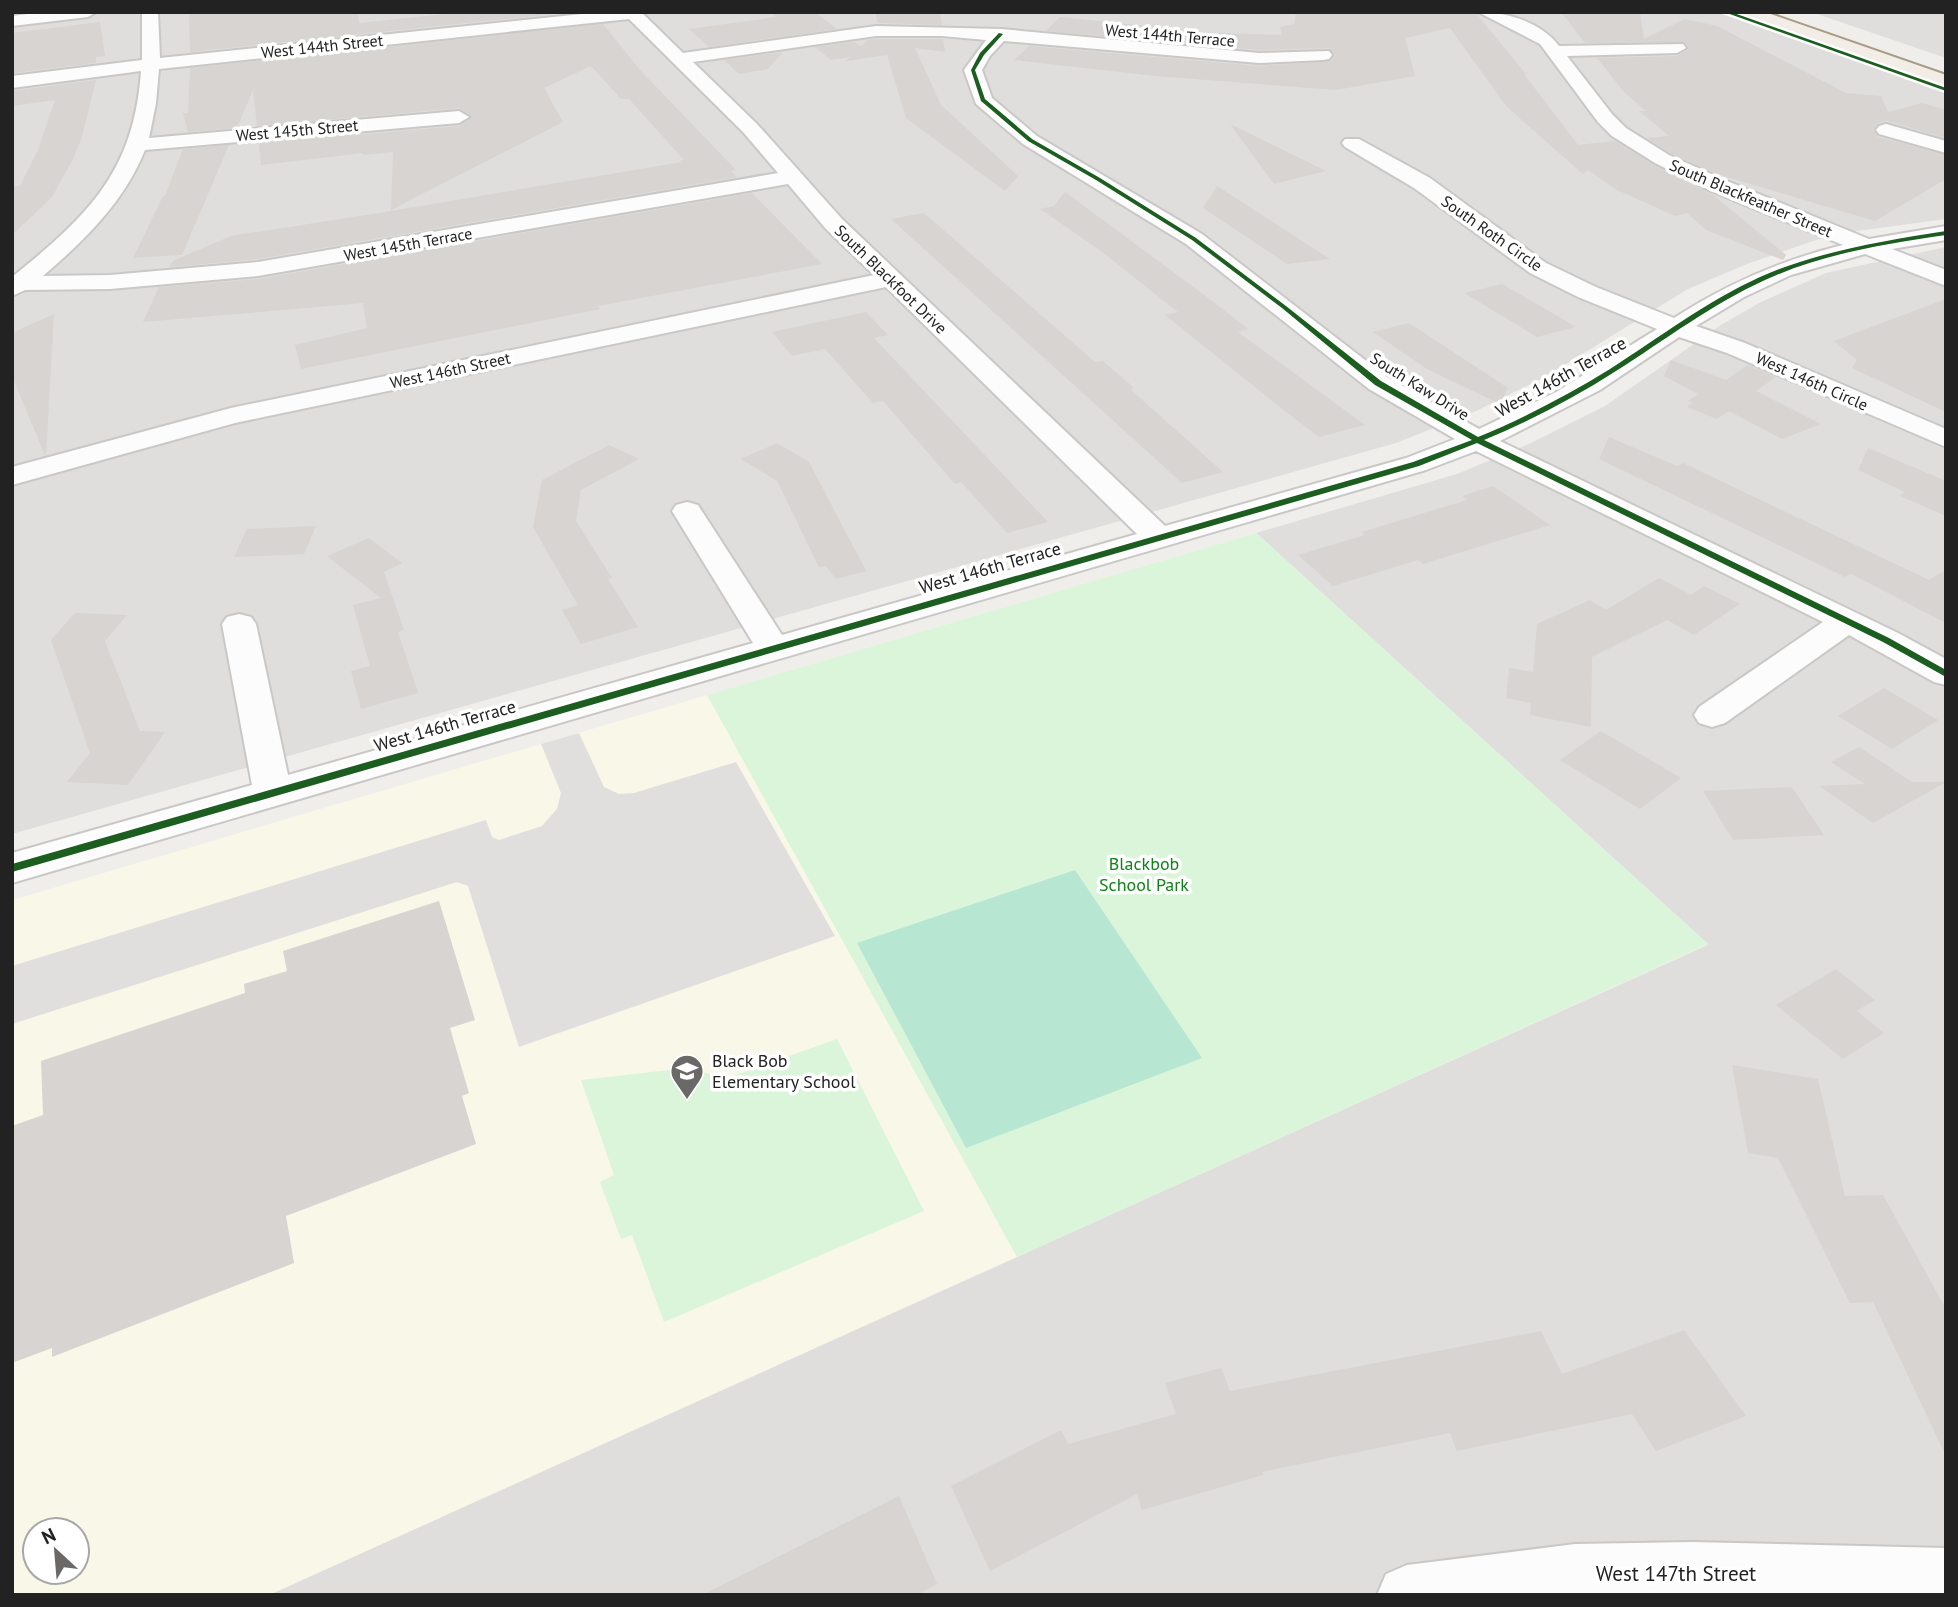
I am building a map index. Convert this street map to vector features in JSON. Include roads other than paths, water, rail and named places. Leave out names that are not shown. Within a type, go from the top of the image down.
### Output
[{"type":"main road","points":[[1748,12],[1946,81]]},
{"type":"main road","points":[[1786,12],[1946,67]]},
{"type":"street","points":[[12,21],[88,12]]},
{"type":"street","points":[[16,286],[71,239],[98,211],[117,187],[129,165],[150,64],[150,12]]},
{"type":"street","name":"South Blackfeather Street","points":[[1486,12],[1537,34],[1557,51],[1590,101],[1619,132],[1685,172],[1946,279]]},
{"type":"street","name":"West 144th Street","points":[[12,82],[150,64],[632,13]]},
{"type":"street","name":"South Blackfoot Drive","points":[[632,13],[750,128],[834,224],[1158,537]]},
{"type":"street","points":[[865,16],[876,32]]},
{"type":"street","name":"West 144th Terrace","points":[[680,58],[876,32],[1001,34],[1259,58],[1324,55]]},
{"type":"street","name":"South Kaw Drive","points":[[1001,34],[982,54],[973,70],[983,100],[1030,140],[1194,239],[1284,307],[1377,383],[1479,440],[1627,516],[1847,621],[1946,674]]},
{"type":"street","points":[[1557,51],[1676,48]]},
{"type":"street","name":"West 145th Street","points":[[135,145],[459,117]]},
{"type":"street","points":[[1886,130],[1946,147]]},
{"type":"street","name":"South Roth Circle","points":[[1352,143],[1422,183],[1538,268],[1587,292],[1676,328]]},
{"type":"street","name":"West 145th Terrace","points":[[16,286],[258,270],[793,177]]},
{"type":"street","name":"West 146th Terrace","points":[[12,868],[1416,464],[1479,440],[1567,398],[1676,328],[1762,278],[1865,246],[1946,233]]},
{"type":"street","name":"West 146th Street","points":[[12,476],[231,416],[891,279]]},
{"type":"street","name":"West 146th Circle","points":[[1676,328],[1736,348],[1946,439]]},
{"type":"street","points":[[687,512],[774,649]]},
{"type":"street","points":[[1712,715],[1847,621]]},
{"type":"street","points":[[239,624],[273,794]]},
{"type":"street","name":"West 147th Street","points":[[1407,1595],[1575,1574],[1692,1572],[1879,1586],[1946,1578]]},
{"type":"place","name":"Black Bob Elementary School","points":[[687,1101]]},
{"type":"park label","name":"Blackbob School Park","points":[[1144,874]]}]
